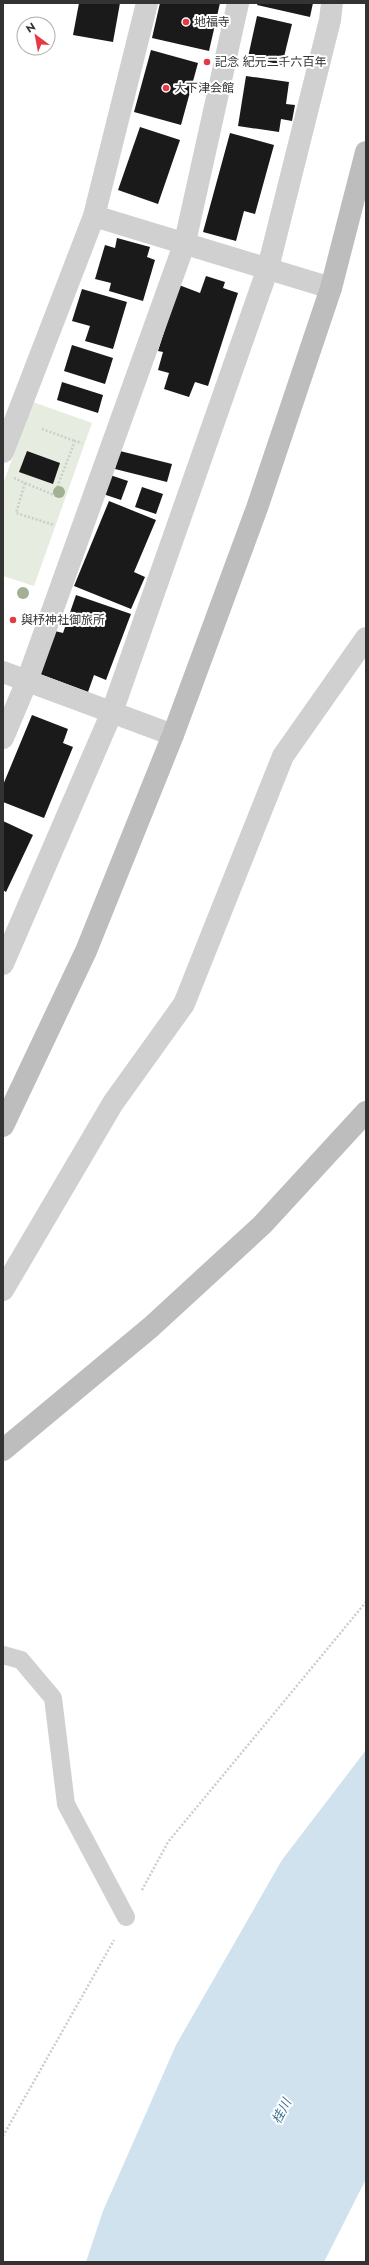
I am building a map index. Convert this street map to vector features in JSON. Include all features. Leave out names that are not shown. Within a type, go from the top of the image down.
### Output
[{"type":"street","points":[[3,452],[94,216],[147,3]]},
{"type":"street","points":[[3,738],[27,681],[185,242],[238,3]]},
{"type":"street","points":[[3,964],[112,712],[268,268],[332,3]]},
{"type":"street","points":[[3,1126],[86,951],[173,735],[257,508],[331,288],[366,152]]},
{"type":"street","points":[[94,216],[185,242],[331,288]]},
{"type":"street","points":[[3,1290],[113,1104],[184,1004],[283,756],[366,638]]},
{"type":"street","points":[[3,672],[173,735]]},
{"type":"street","points":[[3,1450],[151,1327],[262,1225],[366,1112]]},
{"type":"lane","points":[[3,1655],[21,1660],[53,1698],[66,1804],[126,1917]]},
{"type":"path","points":[[9,475],[54,495],[75,441],[109,453]]},
{"type":"path","points":[[25,483],[16,513],[80,532]]},
{"type":"path","points":[[3,2136],[168,1842],[366,1602]]},
{"type":"shaded area","points":[[33,402],[92,423],[34,586],[3,576],[3,484]]},
{"type":"water","name":"桂川","points":[[366,1750],[366,2179],[324,2262],[86,2262],[103,2211],[176,2045],[282,1860]]},
{"type":"building","points":[[79,3],[120,3],[113,42],[73,35]]},
{"type":"building","name":"地福寺","points":[[160,3],[220,3],[209,51],[152,38]]},
{"type":"building","points":[[258,3],[313,3],[310,17],[257,5]]},
{"type":"building","points":[[257,16],[292,24],[282,65],[248,57]]},
{"type":"building","name":"大下津会館","points":[[151,50],[198,63],[181,125],[134,112]]},
{"type":"building","points":[[246,76],[289,82],[286,104],[295,105],[292,121],[281,119],[279,132],[238,126]]},
{"type":"building","points":[[140,127],[180,140],[158,204],[118,190]]},
{"type":"building","points":[[230,133],[274,145],[255,214],[244,211],[236,241],[203,232]]},
{"type":"building","points":[[117,238],[150,247],[147,257],[155,260],[143,301],[109,291],[111,283],[95,279],[105,245],[115,248]]},
{"type":"building","points":[[206,276],[225,282],[223,288],[238,293],[208,386],[195,382],[189,397],[164,389],[169,373],[158,370],[163,352],[158,351],[179,285],[200,293]]},
{"type":"building","points":[[82,289],[127,302],[113,349],[85,341],[90,326],[72,321]]},
{"type":"building","points":[[72,345],[113,358],[105,384],[64,371]]},
{"type":"building","points":[[62,382],[103,395],[98,413],[57,400]]},
{"type":"building","points":[[27,451],[60,463],[53,484],[19,472]]},
{"type":"building","points":[[120,451],[172,464],[167,482],[115,469]]},
{"type":"building","points":[[110,475],[128,481],[121,500],[103,494]]},
{"type":"building","points":[[142,487],[163,494],[156,514],[135,507]]},
{"type":"building","points":[[109,501],[156,520],[134,572],[145,577],[131,609],[74,586]]},
{"type":"building","points":[[76,595],[131,614],[106,680],[94,675],[88,692],[40,674],[55,631],[63,633]]},
{"type":"building","points":[[32,715],[68,729],[63,743],[73,747],[44,818],[3,802],[3,785]]},
{"type":"building","points":[[3,821],[33,835],[6,892],[3,890]]},
{"type":"place","name":"地福寺","points":[[186,22]]},
{"type":"place","name":"記念 紀元二千六百年","points":[[207,62]]},
{"type":"place","name":"大下津会館","points":[[166,88]]},
{"type":"place","name":"與杼神社御旅所","points":[[13,620]]}]
